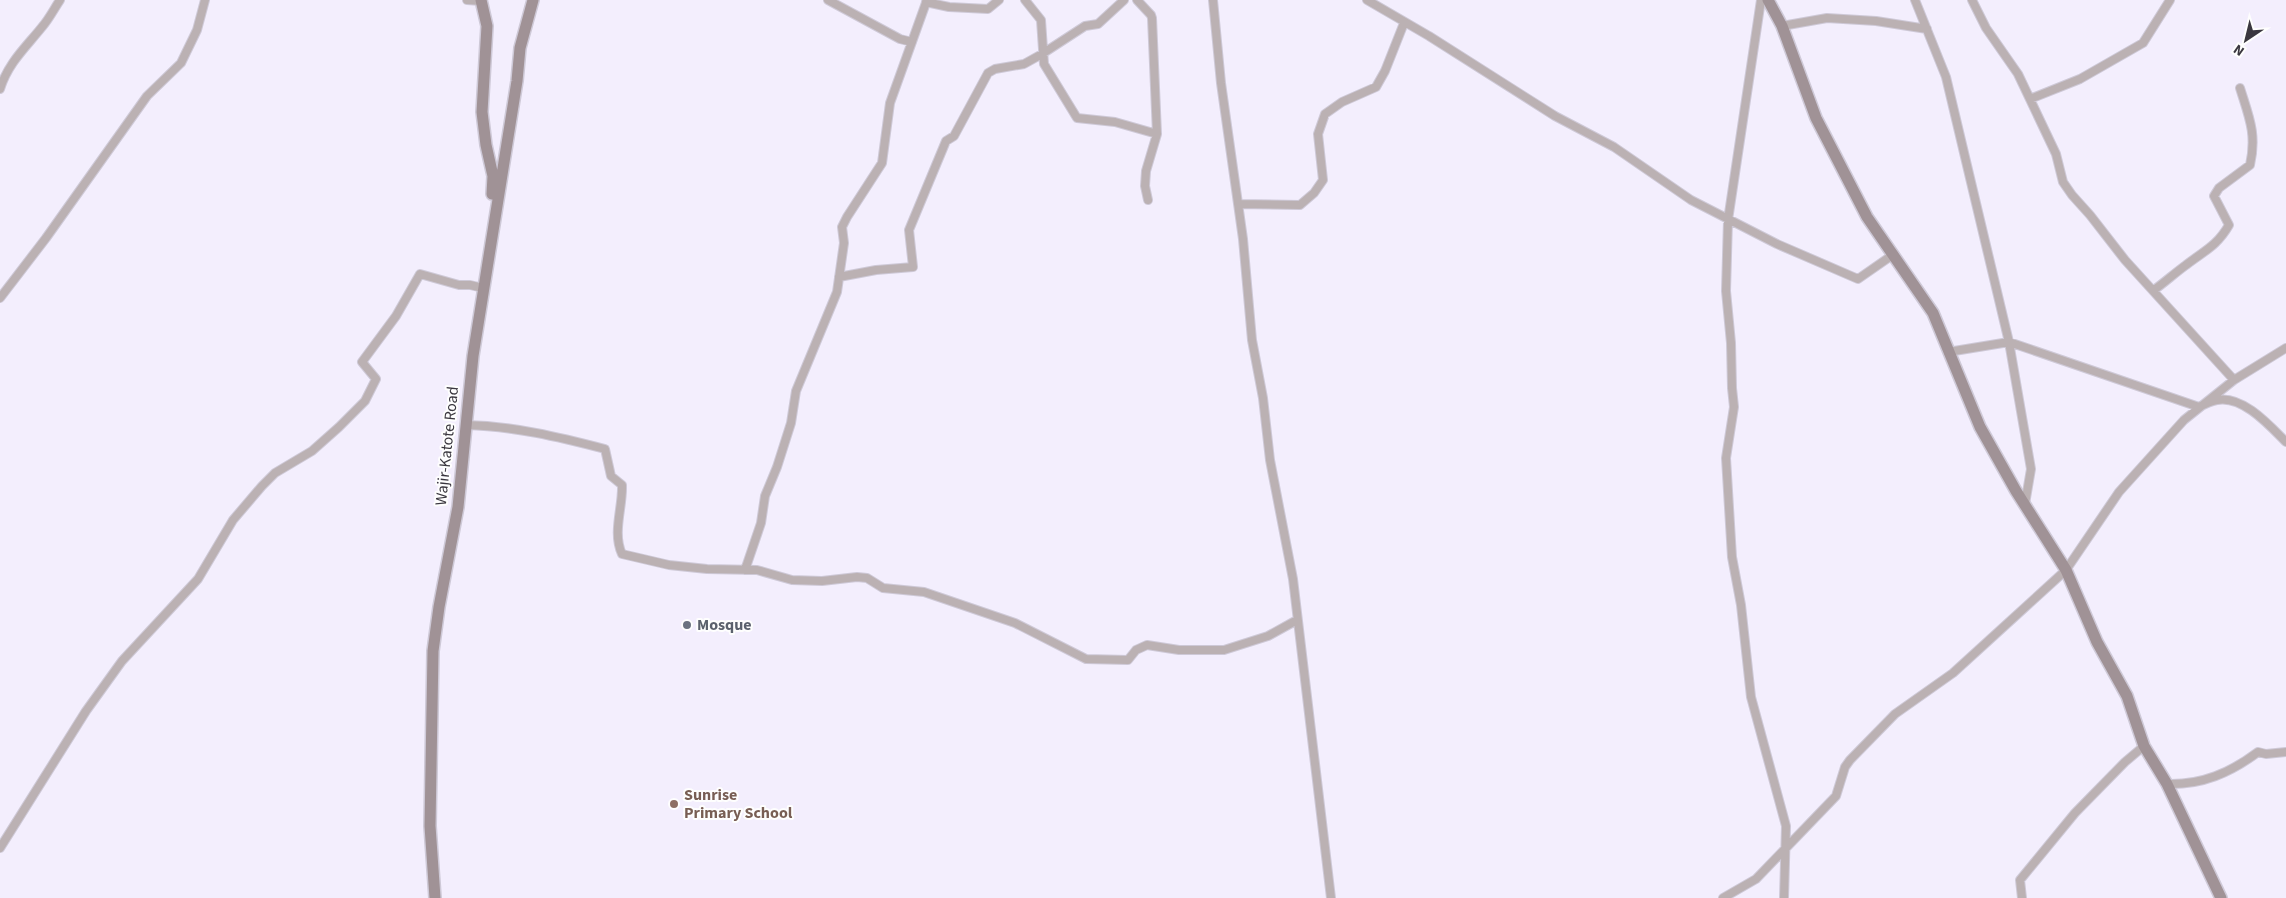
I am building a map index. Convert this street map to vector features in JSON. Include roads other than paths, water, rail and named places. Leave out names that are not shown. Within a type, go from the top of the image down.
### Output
[{"type":"street","points":[[0,89],[2,75],[44,24],[60,0]]},
{"type":"street","points":[[0,298],[46,238],[147,96],[181,63],[197,30],[205,0]]},
{"type":"street","points":[[467,0],[481,0],[487,26],[482,112],[486,145],[493,176],[492,237]]},
{"type":"street","name":"Wajir-Katote Road","points":[[435,898],[430,826],[433,652],[438,608],[458,507],[472,356],[517,81],[520,48],[533,0]]},
{"type":"street","points":[[828,0],[900,39],[912,42]]},
{"type":"street","points":[[745,570],[761,523],[766,496],[778,467],[791,423],[796,391],[837,292],[844,243],[842,227],[882,163],[890,104],[926,1],[949,7],[988,8],[999,0]]},
{"type":"street","points":[[1025,0],[1041,20],[1044,36],[1042,54],[1048,71],[1077,118],[1115,122],[1157,134]]},
{"type":"street","points":[[839,277],[876,270],[913,267],[909,230],[946,141],[954,136],[988,73],[996,69],[1024,64],[1085,26],[1098,24],[1124,0]]},
{"type":"street","points":[[1137,0],[1152,18],[1157,134],[1146,171],[1145,186],[1148,200]]},
{"type":"street","points":[[1213,0],[1221,83],[1238,204],[1252,340],[1263,398],[1270,460],[1293,579],[1331,898]]},
{"type":"street","points":[[1367,0],[1485,70],[1555,116],[1614,147],[1690,200],[1728,220],[1854,279],[1861,278],[1894,254]]},
{"type":"street","points":[[1761,0],[1728,220],[1726,291],[1732,352],[1734,407],[1726,458],[1732,557],[1741,605],[1751,696],[1786,826],[1784,898]]},
{"type":"street","points":[[1768,0],[1782,26],[1816,118],[1867,217],[1933,313],[1980,427],[2066,570],[2097,642],[2126,696],[2144,746],[2167,784],[2221,898]]},
{"type":"street","points":[[1915,0],[1948,86],[2010,342],[2031,469],[2025,504]]},
{"type":"street","points":[[1972,0],[1986,28],[2018,74],[2056,154],[2063,182],[2067,189],[2125,260],[2234,380]]},
{"type":"street","points":[[2030,99],[2080,79],[2143,43],[2170,0]]},
{"type":"street","points":[[1782,26],[1827,18],[1876,21],[1927,29]]},
{"type":"street","points":[[1238,204],[1300,205],[1314,193],[1323,180],[1318,134],[1326,114],[1342,102],[1376,87],[1385,71],[1404,22]]},
{"type":"street","points":[[2154,290],[2186,264],[2207,252],[2222,237],[2229,225],[2214,196],[2219,188],[2250,165],[2254,146],[2251,125],[2240,88]]},
{"type":"street","points":[[0,848],[86,711],[116,668],[198,578],[233,520],[268,479],[312,451],[365,401],[376,379],[362,362],[396,316],[420,274],[459,285],[483,288]]},
{"type":"street","points":[[1948,352],[2010,342],[2198,407],[2218,399],[2234,401],[2255,412],[2286,442]]},
{"type":"street","points":[[1723,898],[1756,879],[1836,796],[1845,767],[1854,754],[1896,714],[1953,673],[1980,650],[2066,570],[2120,492],[2184,420],[2234,380],[2286,348]]},
{"type":"street","points":[[466,425],[488,426],[563,438],[605,449],[611,476],[622,485],[623,499],[617,535],[618,546],[622,554],[669,565],[706,569],[757,570],[792,580],[822,581],[862,577],[876,582],[883,588],[924,592],[1014,622],[1086,659],[1128,660],[1136,650],[1148,645],[1179,650],[1224,650],[1268,636],[1297,620]]},
{"type":"street","points":[[2022,898],[2020,880],[2053,838],[2106,781],[2144,746]]},
{"type":"street","points":[[2167,784],[2188,785],[2226,773],[2258,752],[2266,754],[2286,752]]},
{"type":"place","name":"Mosque","points":[[687,625]]},
{"type":"place","name":"Sunrise Primary School","points":[[674,804]]}]
